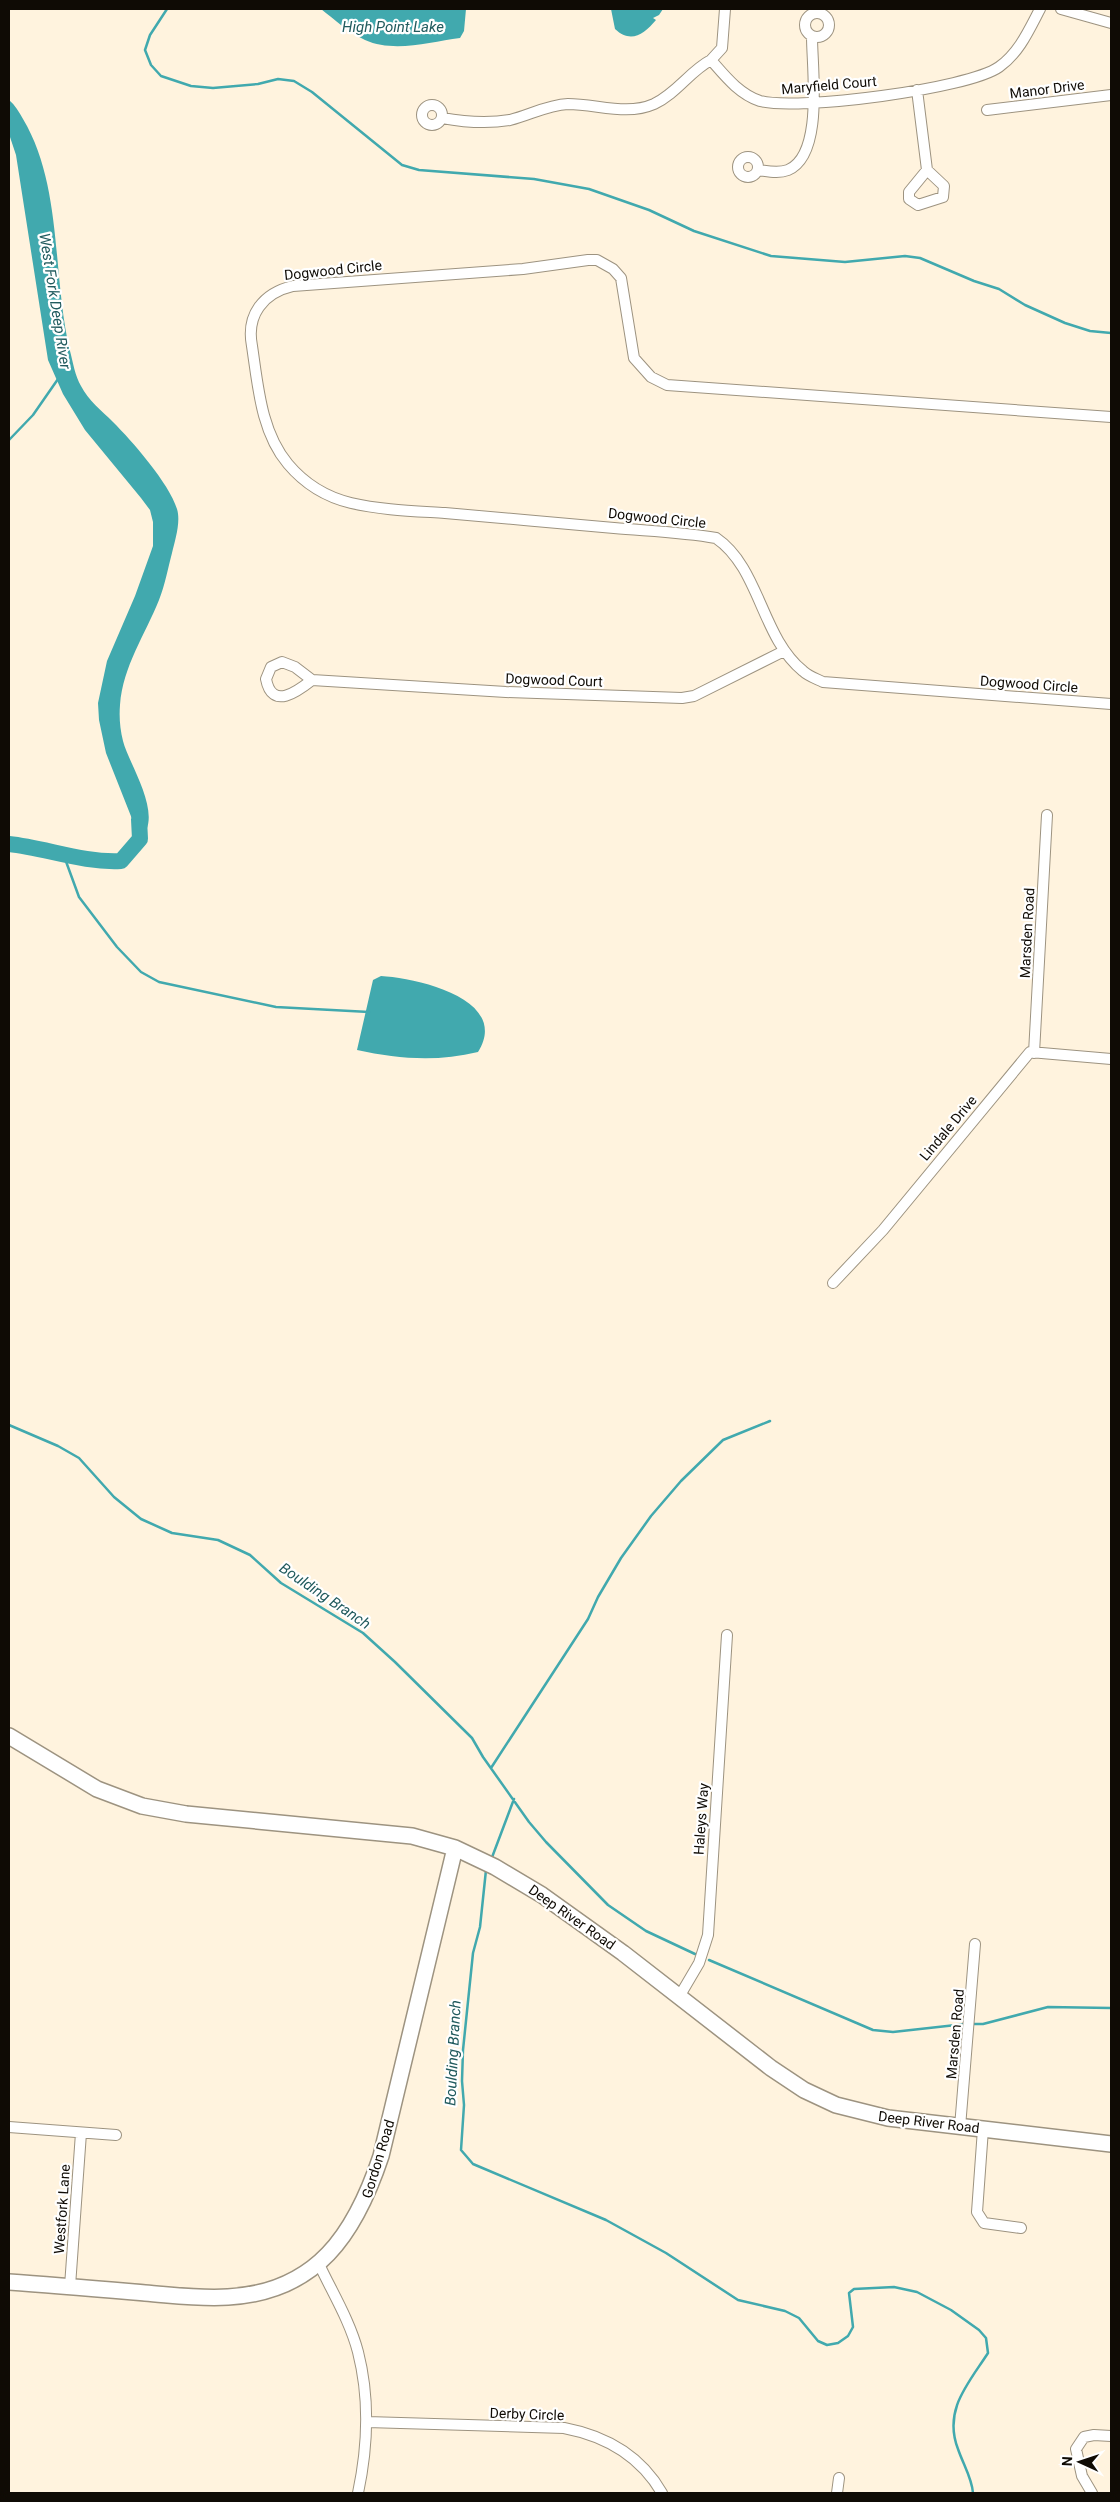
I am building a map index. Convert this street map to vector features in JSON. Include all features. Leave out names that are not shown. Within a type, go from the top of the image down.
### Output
[{"type":"street","points":[[442,118],[486,123],[510,120],[556,105],[594,106],[618,110],[642,108],[665,98],[697,68],[711,60],[722,48],[725,9]]},
{"type":"street","name":"Maryfield Court","points":[[711,60],[732,85],[758,100],[775,104],[813,103],[917,90],[974,79],[998,68],[1024,40],[1040,9]]},
{"type":"street","points":[[1061,9],[1111,23]]},
{"type":"street","points":[[758,170],[788,171],[799,163],[810,140],[813,103],[812,37]]},
{"type":"street","points":[[917,90],[927,170]]},
{"type":"street","name":"Manor Drive","points":[[987,110],[1111,95]]},
{"type":"street","name":"Dogwood Circle","points":[[1111,418],[668,385],[651,377],[634,358],[621,278],[613,270],[597,260],[523,268],[293,286],[280,289],[266,297],[258,308],[250,333],[263,412],[278,449],[287,462],[310,484],[331,496],[352,503],[716,538],[727,546],[740,564],[784,651],[804,672],[823,682],[1111,704]]},
{"type":"street","name":"Dogwood Court","points":[[312,680],[506,692],[682,698],[694,696],[784,651]]},
{"type":"street","name":"Marsden Road","points":[[1034,1052],[1047,815]]},
{"type":"street","name":"Lindale Drive","points":[[833,1283],[883,1230],[1030,1052],[1034,1052]]},
{"type":"street","points":[[1034,1052],[1111,1058]]},
{"type":"street","name":"Haleys Way","points":[[679,1997],[699,1963],[708,1935],[727,1635]]},
{"type":"street","name":"Deep River Road","points":[[9,1736],[97,1788],[142,1806],[193,1815],[412,1836],[455,1848],[495,1867],[566,1912],[764,2064],[820,2098],[879,2116],[1111,2144]]},
{"type":"street","name":"Gordon Road","points":[[9,2282],[175,2296],[229,2297],[275,2288],[319,2264],[344,2237],[355,2220],[370,2188],[381,2156],[455,1848]]},
{"type":"street","name":"Marsden Road","points":[[960,2127],[975,1944]]},
{"type":"street","points":[[9,2127],[116,2135]]},
{"type":"street","points":[[983,2129],[977,2212],[984,2222],[1021,2228]]},
{"type":"street","name":"Westfork Lane","points":[[70,2286],[81,2133]]},
{"type":"street","points":[[319,2264],[345,2317],[358,2351],[366,2400],[367,2422],[358,2493]]},
{"type":"street","name":"Derby Circle","points":[[367,2422],[564,2428],[586,2432],[609,2441],[626,2452],[643,2467],[662,2493]]},
{"type":"street","points":[[1092,2493],[1082,2476],[1076,2449],[1084,2437],[1094,2435],[1111,2436]]},
{"type":"street","points":[[837,2493],[838,2478]]},
{"type":"water","name":"High Point Lake","points":[[321,9],[466,9],[464,31],[460,38],[424,44],[388,46],[376,44],[359,37]]},
{"type":"water","points":[[611,9],[663,9],[659,15],[653,18],[656,20],[642,33],[626,36],[615,29]]},
{"type":"water","points":[[9,100],[23,119],[36,145],[45,173],[55,232],[64,323],[77,378],[87,396],[130,440],[158,475],[173,499],[178,514],[176,537],[163,588],[125,677],[120,705],[123,741],[143,790],[149,817],[147,829],[140,839],[106,753],[99,720],[98,703],[107,661],[135,596],[153,546],[153,522],[150,510],[85,430],[63,394],[48,360],[16,155],[9,134]]},
{"type":"water","points":[[381,976],[416,981],[436,987],[455,995],[471,1005],[482,1018],[485,1034],[478,1052],[448,1057],[418,1058],[387,1056],[357,1050],[373,980]]},
{"type":"waterway","points":[[167,9],[150,35],[145,50],[151,65],[161,76],[191,86],[213,88],[258,84],[278,79],[294,81],[312,92],[402,165],[419,170],[534,179],[589,189],[649,210],[694,231],[771,256],[845,262],[905,256],[920,258],[974,281],[999,289],[1025,305],[1065,323],[1090,331],[1111,333]]},
{"type":"waterway","points":[[9,440],[33,415],[58,379]]},
{"type":"waterway","name":"West Fork Deep River","points":[[9,844],[79,858],[121,861],[140,839],[139,819]]},
{"type":"waterway","points":[[64,856],[79,897],[117,947],[141,972],[159,982],[276,1007],[369,1012]]},
{"type":"waterway","points":[[491,1768],[588,1619],[598,1597],[621,1558],[651,1516],[681,1481],[723,1440],[770,1421]]},
{"type":"waterway","name":"Boulding Branch","points":[[9,1425],[58,1446],[79,1458],[114,1497],[141,1519],[172,1533],[218,1540],[250,1555],[281,1583],[363,1633],[472,1738],[483,1757],[529,1822],[608,1905],[646,1931],[695,1954]]},
{"type":"waterway","name":"Boulding Branch","points":[[491,1860],[514,1799]]},
{"type":"waterway","name":"Boulding Branch","points":[[486,1870],[480,1927],[473,1953],[463,2050],[462,2081],[464,2105],[461,2150],[473,2164],[606,2220],[666,2253],[738,2300],[785,2311],[799,2318],[818,2341],[827,2345],[838,2343],[848,2336],[853,2327],[849,2293],[854,2289],[894,2287],[917,2292],[951,2310],[979,2330],[986,2338],[988,2353],[960,2398],[954,2422],[954,2435],[973,2493]]},
{"type":"waterway","points":[[709,1960],[873,2030],[893,2032],[965,2024]]},
{"type":"waterway","points":[[970,2024],[983,2024],[1048,2007],[1111,2008]]}]
